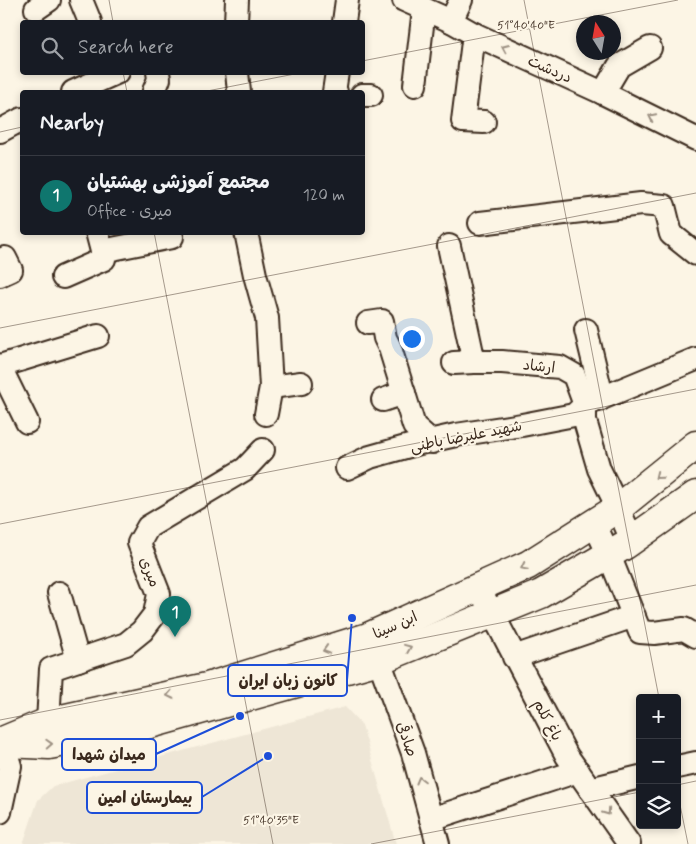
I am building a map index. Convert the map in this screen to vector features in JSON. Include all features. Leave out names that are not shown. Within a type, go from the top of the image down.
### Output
[{"type":"main road","name":"ابن سینا","points":[[0,743],[48,722],[374,649],[479,588],[528,565],[618,508],[696,446]]},
{"type":"main road","name":"ابن سینا","points":[[0,743],[49,745],[125,731],[374,649],[492,614],[541,594],[609,555],[696,495]]},
{"type":"street","points":[[80,0],[89,20]]},
{"type":"street","points":[[236,20],[237,0]]},
{"type":"street","points":[[344,20],[347,0]]},
{"type":"street","points":[[451,21],[462,0]]},
{"type":"street","points":[[414,4],[415,86]]},
{"type":"street","name":"دردشت","points":[[414,4],[696,139]]},
{"type":"street","points":[[474,34],[463,121],[484,122]]},
{"type":"street","points":[[603,93],[619,66],[650,48]]},
{"type":"street","points":[[77,90],[111,75]]},
{"type":"street","points":[[154,90],[159,79],[158,75]]},
{"type":"street","points":[[237,75],[239,90]]},
{"type":"street","points":[[334,90],[337,75]]},
{"type":"street","points":[[1,129],[20,119]]},
{"type":"street","points":[[480,223],[641,204],[664,206],[671,234],[696,254]]},
{"type":"street","points":[[247,235],[267,318],[271,387],[266,414]]},
{"type":"street","points":[[63,277],[104,259],[94,239],[172,237]]},
{"type":"street","name":"ارشاد","points":[[449,246],[464,362],[502,362],[560,367],[574,375],[592,402],[585,421],[598,470],[632,540]]},
{"type":"street","points":[[368,323],[382,321],[385,338],[390,348],[393,396],[414,426],[432,442]]},
{"type":"street","points":[[586,330],[600,388],[592,402]]},
{"type":"street","points":[[27,422],[0,367],[98,336]]},
{"type":"street","name":"شهید علیرضا باطنی","points":[[347,468],[370,457],[456,435],[574,415],[592,402],[696,360]]},
{"type":"street","points":[[271,387],[301,383]]},
{"type":"street","name":"میری","points":[[48,722],[51,669],[126,644],[142,631],[155,614],[159,594],[139,543],[148,527],[245,469],[263,450]]},
{"type":"street","points":[[594,523],[640,632],[654,633],[684,629],[696,636]]},
{"type":"street","name":"باغ کلم","points":[[479,588],[567,756],[629,844]]},
{"type":"street","points":[[59,593],[78,660]]},
{"type":"street","points":[[514,657],[634,616]]},
{"type":"street","name":"صادقی","points":[[374,649],[413,753],[438,844]]},
{"type":"street","points":[[0,743],[10,766],[0,812]]},
{"type":"street","points":[[681,766],[696,763]]},
{"type":"street","points":[[431,819],[584,780],[636,776]]},
{"type":"shaded area","points":[[345,707],[362,725],[396,844],[23,844],[38,800],[53,786]]},
{"type":"place","name":"کانون زبان ایران","points":[[352,618]]},
{"type":"place","name":"مجتمع آموزشی بهشتیان","points":[[175,637]]},
{"type":"place","name":"میدان شهدا","points":[[240,716]]},
{"type":"place","name":"بیمارستان امین","points":[[268,756]]}]
